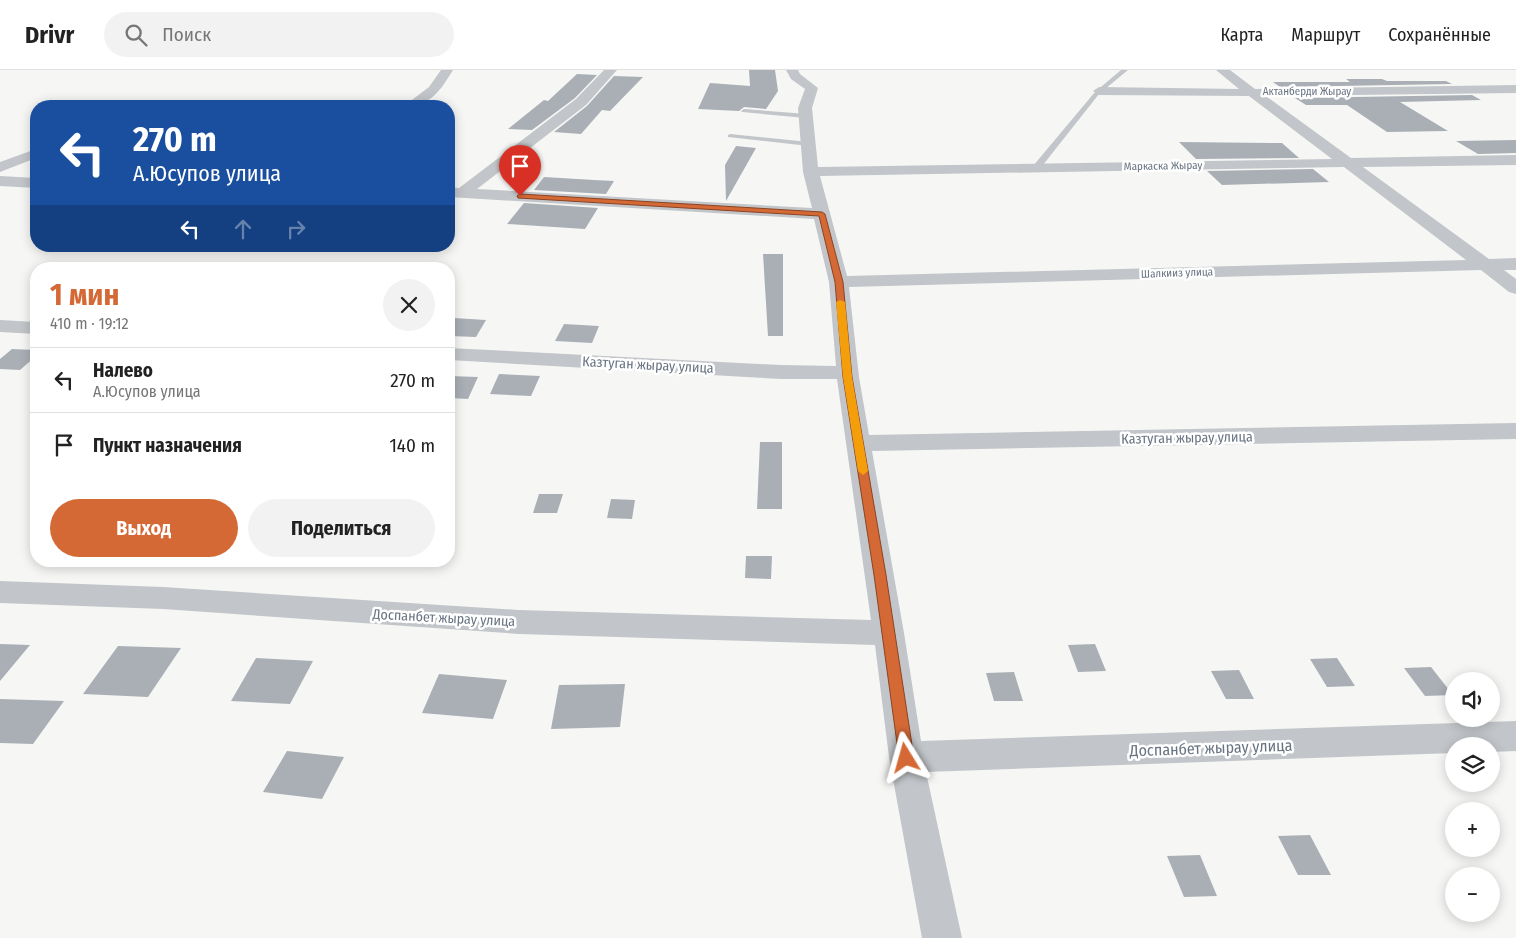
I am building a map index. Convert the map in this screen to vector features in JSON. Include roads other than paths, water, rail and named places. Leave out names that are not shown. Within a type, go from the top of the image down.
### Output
[{"type":"street","points":[[419,100],[434,90],[447,70]]},
{"type":"street","points":[[455,193],[581,102],[611,70]]},
{"type":"street","points":[[792,70],[795,76],[812,88],[805,108],[811,172],[839,282],[847,373],[889,634],[906,758],[942,938]]},
{"type":"street","points":[[1222,70],[1516,288]]},
{"type":"street","name":"Актанберди Жырау","points":[[1099,91],[1222,93],[1252,91],[1516,89]]},
{"type":"street","points":[[0,167],[30,155]]},
{"type":"street","name":"Маркаска Жырау","points":[[811,172],[1516,160]]},
{"type":"street","points":[[0,181],[30,183]]},
{"type":"street","points":[[455,193],[822,214]]},
{"type":"street","name":"Шалкииз улица","points":[[839,282],[1516,264]]},
{"type":"street","points":[[0,326],[30,328]]},
{"type":"street","name":"Казтуган жырау улица","points":[[455,354],[781,372],[847,373]]},
{"type":"street","name":"Казтуган жырау улица","points":[[858,442],[1153,439],[1516,431]]},
{"type":"street","name":"Доспанбет жырау улица","points":[[0,592],[163,598],[519,622],[889,634]]},
{"type":"street","name":"Доспанбет жырау улица","points":[[906,758],[1516,736]]},
{"type":"lane","points":[[1036,168],[1099,91],[1125,70]]},
{"type":"lane","points":[[744,111],[806,116]]},
{"type":"lane","points":[[730,136],[809,144]]}]
